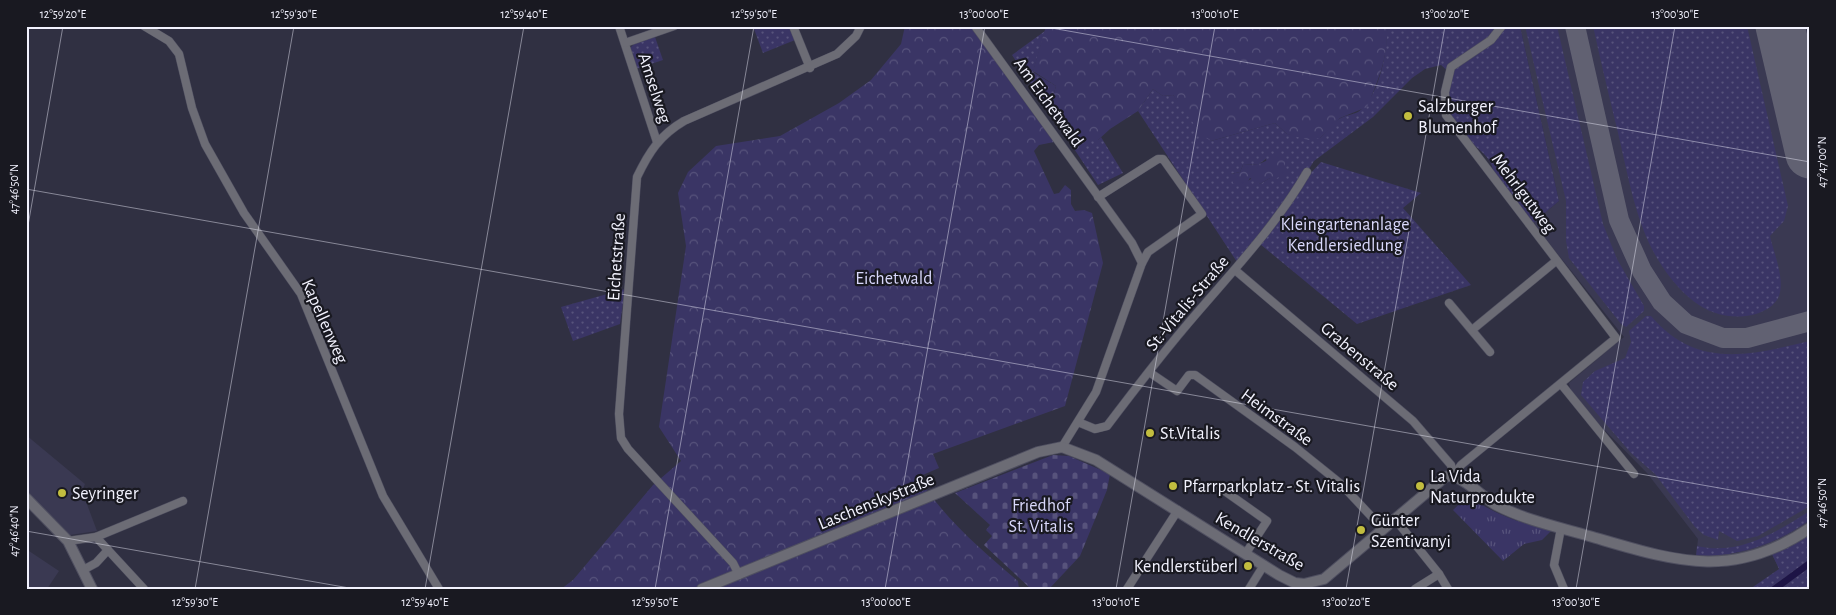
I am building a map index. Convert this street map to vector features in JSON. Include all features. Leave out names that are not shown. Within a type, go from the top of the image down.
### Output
[{"type":"street","name":"Kapellenweg","points":[[144,26],[169,41],[179,54],[192,108],[205,144],[244,213],[301,294],[384,496],[439,589]]},
{"type":"street","name":"Amselweg","points":[[619,26],[657,142]]},
{"type":"street","name":"Amselweg","points":[[625,43],[674,26]]},
{"type":"street","points":[[793,26],[810,68]]},
{"type":"street","name":"Eichetstraße","points":[[738,575],[733,563],[628,449],[622,438],[619,414],[637,177],[657,142],[667,131],[684,120],[810,68],[837,54],[856,36],[861,26]]},
{"type":"street","name":"Am Eichetwald","points":[[975,26],[1132,243],[1142,264]]},
{"type":"street","name":"Mehrlgutweg","points":[[1502,26],[1491,40],[1451,67],[1445,92],[1445,108],[1450,120],[1616,338]]},
{"type":"street","points":[[1062,446],[1096,392],[1148,252],[1202,214],[1164,158],[1158,158],[1098,197]]},
{"type":"street","name":"St.-Vitalis-Straße","points":[[1078,422],[1095,429],[1106,427],[1292,199],[1307,172]]},
{"type":"street","points":[[1472,330],[1556,261]]},
{"type":"street","name":"Grabenstraße","points":[[1235,270],[1413,421],[1451,464],[1454,475]]},
{"type":"street","points":[[1449,303],[1490,352]]},
{"type":"street","name":"Kendlerstraße","points":[[1062,446],[1107,466],[1295,583],[1315,583],[1324,579],[1445,477],[1454,475],[1461,465],[1616,338]]},
{"type":"street","name":"Heimstraße","points":[[1149,372],[1177,391],[1189,375],[1195,375],[1295,447],[1341,484],[1383,528]]},
{"type":"street","points":[[1561,384],[1634,474]]},
{"type":"street","name":"Laschenskystraße","points":[[702,589],[1029,456],[1050,448],[1062,446]]},
{"type":"street","points":[[1454,475],[1496,505],[1560,528],[1669,558],[1706,562],[1732,561],[1754,556],[1786,543],[1810,528]]},
{"type":"street","points":[[1219,487],[1267,521],[1246,553]]},
{"type":"street","points":[[26,498],[68,541],[92,589]]},
{"type":"street","points":[[68,541],[96,537],[183,501]]},
{"type":"street","points":[[1127,589],[1178,510]]},
{"type":"street","points":[[1395,519],[1440,574],[1448,589]]},
{"type":"street","points":[[1560,528],[1554,565],[1564,589]]},
{"type":"street","points":[[96,537],[144,589]]},
{"type":"street","points":[[84,570],[96,563],[108,550]]},
{"type":"street","points":[[1249,589],[1264,565]]},
{"type":"street","points":[[1415,589],[1440,574]]},
{"type":"shaded area","points":[[1520,26],[1810,26],[1810,589],[1793,589],[1784,578],[1767,545],[1749,551],[1696,557],[1698,539],[1647,473],[1572,397],[1569,383],[1624,337],[1533,223],[1559,201]]},
{"type":"shaded area","points":[[26,435],[85,484],[82,491],[97,531],[70,535],[30,496],[26,490]]},
{"type":"shaded area","points":[[26,549],[59,571],[47,589],[26,589]]},
{"type":"shaded area","points":[[1810,559],[1810,567],[1780,589],[1769,589]]},
{"type":"green space","points":[[760,26],[790,26],[795,40],[763,53],[754,29]]},
{"type":"green space","name":"Eichetwald","points":[[905,26],[971,26],[1054,142],[1039,145],[1034,151],[1054,194],[1059,193],[1065,185],[1071,190],[1071,204],[1075,211],[1084,210],[1092,213],[1103,263],[1065,406],[933,454],[939,468],[918,477],[951,520],[1018,581],[1019,589],[561,589],[573,580],[653,485],[681,461],[659,427],[686,246],[678,193],[688,172],[716,146],[780,136],[839,103],[871,80],[901,44]]},
{"type":"green space","points":[[1046,26],[1387,26],[1387,37],[1382,68],[1367,107],[1340,118],[1320,138],[1308,140],[1287,134],[1275,123],[1211,141],[1202,135],[1173,95],[1163,96],[1153,89],[1138,111],[1110,129],[1098,140],[1084,142],[1075,137],[1058,110],[1051,104],[1056,86],[1033,71]]},
{"type":"green space","points":[[1387,26],[1520,26],[1559,201],[1533,223],[1493,170],[1488,159],[1469,140],[1455,122],[1449,109],[1447,98],[1451,74],[1441,65],[1425,69],[1412,78],[1373,117],[1314,161],[1291,197],[1237,262],[1138,111],[1153,89],[1163,96],[1173,95],[1211,141],[1275,123],[1287,134],[1320,138],[1339,119],[1358,112],[1372,96],[1381,73]],"holes":[[[1266,159],[1270,178],[1260,184],[1253,178],[1247,181],[1231,174],[1240,172],[1243,165],[1259,164]]]},
{"type":"green space","points":[[1525,26],[1557,26],[1603,224],[1617,259],[1644,306],[1644,311],[1626,327],[1621,324],[1569,258],[1566,241],[1566,201]]},
{"type":"green space","points":[[1593,26],[1747,26],[1788,206],[1784,221],[1770,236],[1781,282],[1777,300],[1766,310],[1756,314],[1727,316],[1702,306],[1690,299],[1680,289],[1653,252],[1635,204]]},
{"type":"green space","points":[[1045,31],[1033,72],[1056,86],[1051,104],[1058,110],[1075,137],[1098,140],[1101,137],[1123,173],[1098,185],[1012,55]]},
{"type":"green space","points":[[655,37],[663,60],[636,69],[630,48],[635,43]]},
{"type":"green space","points":[[1279,155],[1285,159],[1285,174],[1275,179],[1270,178],[1260,184],[1250,178],[1246,184],[1238,186],[1233,183],[1231,174],[1240,172],[1243,165],[1259,164]]},
{"type":"green space","name":"Kleingartenanlage Kendlersiedlung","points":[[1321,162],[1421,193],[1403,208],[1471,285],[1357,324],[1260,244],[1308,176]]},
{"type":"green space","points":[[625,289],[620,324],[573,341],[561,307]]},
{"type":"green space","points":[[1646,316],[1651,316],[1669,333],[1687,345],[1725,354],[1766,351],[1810,341],[1810,506],[1758,536],[1737,541],[1719,531],[1718,540],[1704,535],[1695,527],[1655,474],[1631,453],[1581,395],[1583,382],[1595,371],[1625,358],[1631,342],[1629,331]]},
{"type":"green space","name":"Friedhof St. Vitalis","points":[[1053,455],[1069,456],[1110,474],[1107,490],[1080,556],[1049,589],[1031,589],[984,545],[992,536],[986,530],[990,525],[955,493]]},
{"type":"green space","points":[[1468,496],[1508,518],[1552,530],[1542,540],[1524,544],[1503,561],[1453,510]]},
{"type":"green space","points":[[1810,511],[1810,520],[1797,529],[1756,548],[1727,554],[1696,557],[1697,546],[1728,548],[1742,545],[1784,527]]},
{"type":"green space","points":[[1810,534],[1810,559],[1769,589],[1750,589],[1779,569],[1772,554]]},
{"type":"green space","points":[[1810,567],[1810,589],[1780,589]]},
{"type":"taxiway","points":[[1575,26],[1619,220],[1642,271],[1662,302],[1686,324],[1723,338],[1747,338],[1810,321]]},
{"type":"runway","points":[[1780,26],[1810,154]]},
{"type":"place","name":"Salzburger Blumenhof","points":[[1408,116]]},
{"type":"place","name":"St.Vitalis","points":[[1150,433]]},
{"type":"place","name":"Pfarrparkplatz - St. Vitalis","points":[[1173,486]]},
{"type":"place","name":"La Vida Naturprodukte","points":[[1420,486]]},
{"type":"place","name":"Seyringer","points":[[62,493]]},
{"type":"place","name":"Günter Szentivanyi","points":[[1361,530]]},
{"type":"place","name":"Kendlerstüberl","points":[[1248,566]]}]
